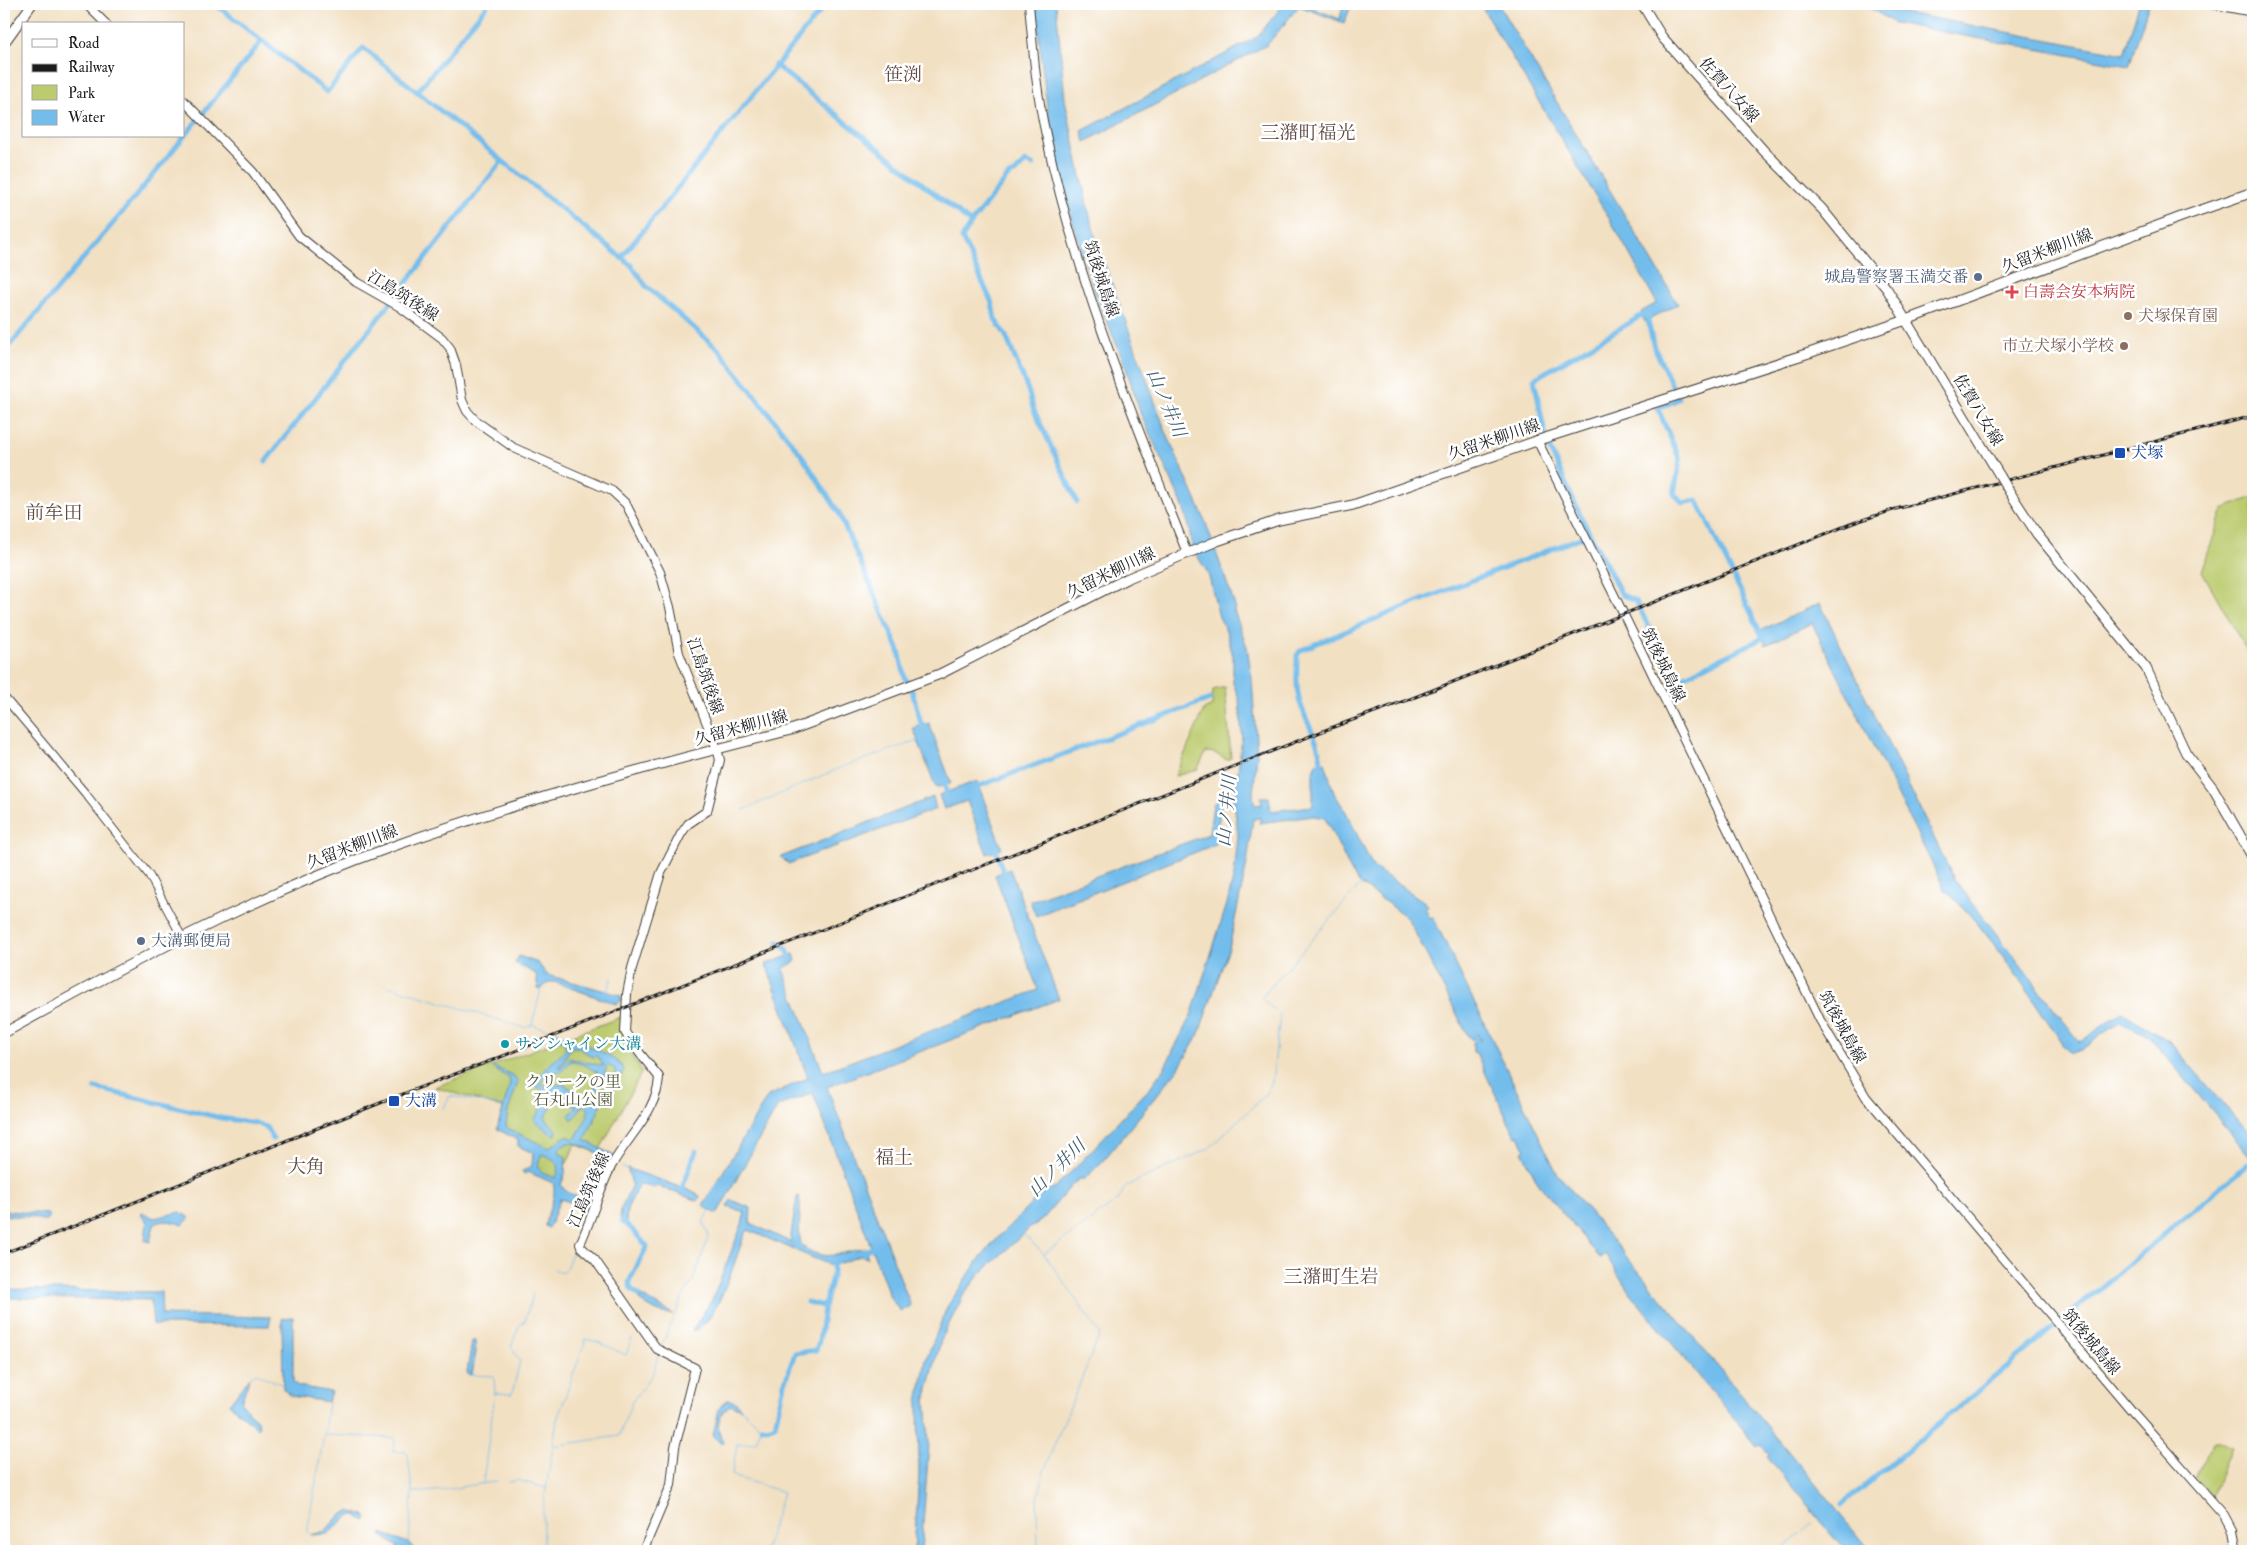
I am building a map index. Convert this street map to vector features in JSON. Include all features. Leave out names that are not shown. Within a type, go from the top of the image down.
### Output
[{"type":"main road","points":[[4,44],[32,4]]},
{"type":"main road","points":[[86,4],[104,22]]},
{"type":"main road","name":"筑後城島線","points":[[1029,4],[1038,93],[1046,136],[1079,262],[1128,400],[1188,552]]},
{"type":"main road","name":"佐賀八女線","points":[[1642,4],[1662,37],[1764,151],[1822,209],[1886,289],[2037,534],[2146,668],[2186,753],[2213,788],[2253,858]]},
{"type":"main road","points":[[2211,4],[2253,12]]},
{"type":"main road","name":"江島筑後線","points":[[185,101],[253,172],[299,236],[356,282],[434,330],[450,348],[456,365],[462,400],[467,411],[476,421],[514,448],[612,491],[626,504],[660,572],[670,607],[679,654],[718,749],[720,760],[707,810],[688,824],[661,873],[632,968],[627,994],[626,1032],[634,1046],[659,1077],[659,1090],[647,1113],[613,1163],[580,1244],[594,1260],[657,1350],[695,1368],[674,1447],[671,1485],[643,1551]]},
{"type":"main road","name":"久留米柳川線","points":[[4,1033],[183,939],[289,888],[390,847],[557,794],[791,730],[940,674],[1126,579],[1217,541],[1279,520],[1353,504],[1537,440],[1906,320],[2253,192]]},
{"type":"main road","name":"筑後城島線","points":[[1537,440],[1820,1020],[1842,1059],[1866,1097],[2132,1412],[2224,1514],[2232,1530],[2236,1551]]},
{"type":"street","points":[[4,697],[85,793],[149,875],[183,939]]},
{"type":"green space","points":[[2253,497],[2252,660],[2202,571],[2223,509]]},
{"type":"green space","points":[[1225,687],[1231,758],[1227,760],[1214,753],[1206,752],[1197,770],[1175,776],[1204,710],[1212,706],[1213,690]]},
{"type":"green space","name":"クリークの里 石丸山公園","points":[[621,1017],[627,1046],[642,1072],[598,1153],[575,1144],[568,1161],[555,1182],[533,1171],[542,1146],[503,1129],[506,1109],[435,1087]]},
{"type":"green space","points":[[2215,1442],[2231,1448],[2212,1495],[2196,1479],[2206,1453]]},
{"type":"water","points":[[1035,4],[1056,4],[1065,99],[1087,205],[1097,243],[1166,432],[1204,518],[1235,606],[1234,611],[1247,647],[1252,679],[1257,755],[1253,794],[1254,804],[1262,805],[1261,797],[1269,797],[1271,811],[1313,806],[1313,773],[1316,763],[1325,762],[1334,793],[1346,812],[1373,867],[1428,906],[1425,908],[1430,918],[1433,917],[1557,1173],[1871,1551],[1846,1551],[1767,1457],[1769,1455],[1760,1444],[1757,1446],[1630,1293],[1605,1254],[1600,1258],[1538,1183],[1522,1151],[1525,1149],[1519,1135],[1515,1136],[1476,1053],[1473,1052],[1473,1042],[1479,1044],[1478,1035],[1475,1035],[1472,1040],[1468,1036],[1407,917],[1360,884],[1352,873],[1325,818],[1314,816],[1259,823],[1261,818],[1253,819],[1247,863],[1229,948],[1198,1036],[1179,1068],[1102,1162],[1084,1179],[1079,1179],[1071,1186],[1042,1220],[1031,1227],[980,1274],[963,1296],[941,1340],[926,1397],[929,1444],[921,1551],[914,1551],[919,1474],[918,1402],[926,1360],[947,1307],[978,1261],[1002,1233],[1041,1194],[1055,1187],[1075,1168],[1148,1090],[1165,1067],[1192,1013],[1227,904],[1234,875],[1238,836],[1234,801],[1225,800],[1220,809],[1216,844],[1036,916],[1030,901],[1209,834],[1213,804],[1222,797],[1225,799],[1235,798],[1242,736],[1239,699],[1233,683],[1233,656],[1227,633],[1219,617],[1208,573],[1192,548],[1189,526],[1181,501],[1141,415],[1124,362],[1099,303],[1085,263],[1066,197],[1047,107]]},
{"type":"water","points":[[1284,4],[1303,4],[1340,19],[1343,4],[1352,4],[1344,23],[1299,6],[1267,45],[1085,142],[1082,131],[1257,37]]},
{"type":"water","points":[[1480,4],[1498,4],[1678,304],[1645,322],[1641,312],[1657,303],[1616,230]]},
{"type":"water","points":[[1864,4],[1885,4],[1900,12],[2124,54],[2139,4],[2149,4],[2129,66],[1894,23]]},
{"type":"water","points":[[1820,603],[1954,879],[2080,1042],[2122,1012],[2169,1041],[2253,1138],[2253,1160],[2148,1035],[2119,1022],[2081,1050],[2071,1053],[2067,1050],[1995,945],[1979,925],[1945,890],[1812,623],[1766,645],[1759,631]]},
{"type":"water","points":[[929,723],[951,783],[936,788],[913,728]]},
{"type":"water","points":[[977,781],[1002,849],[987,854],[967,801],[944,809],[939,795]]},
{"type":"water","points":[[933,797],[936,809],[788,864],[781,857]]},
{"type":"water","points":[[1010,869],[1059,999],[827,1087],[911,1306],[900,1311],[890,1297],[813,1093],[778,1106],[717,1214],[703,1206],[768,1096],[808,1078],[766,964],[794,954],[796,961],[783,969],[823,1072],[1038,990],[995,875]]},
{"type":"water","points":[[519,956],[538,963],[547,975],[620,995],[622,1000],[616,1004],[554,982],[549,982],[541,989],[538,989],[536,974],[515,963]]},
{"type":"water","points":[[555,1031],[608,1055],[623,1067],[624,1071],[610,1094],[606,1095],[585,1140],[614,1156],[612,1159],[575,1143],[564,1144],[559,1150],[566,1157],[565,1174],[561,1185],[567,1192],[585,1199],[592,1205],[580,1236],[577,1233],[587,1207],[560,1199],[550,1226],[548,1228],[545,1226],[554,1194],[553,1183],[528,1172],[524,1174],[522,1171],[532,1166],[533,1153],[518,1146],[518,1140],[497,1129],[510,1084],[509,1078],[492,1068],[495,1067],[514,1076],[518,1082],[508,1111],[506,1126],[509,1129],[549,1148],[566,1136],[575,1139],[588,1115],[589,1109],[562,1093],[559,1093],[560,1096],[582,1107],[572,1120],[569,1115],[576,1107],[555,1100],[545,1118],[557,1131],[556,1135],[550,1133],[534,1120],[547,1099],[544,1092],[533,1084],[536,1083],[544,1070],[566,1049],[564,1042],[553,1032]],"holes":[[[578,1047],[592,1057],[597,1056],[604,1066],[568,1058],[559,1067],[570,1049]],[[571,1061],[585,1065],[598,1073],[593,1091],[583,1095],[561,1083],[560,1085],[552,1084],[548,1088],[540,1084],[549,1073],[561,1072]],[[607,1065],[615,1069],[615,1074],[594,1101],[594,1093],[605,1080]],[[542,1154],[556,1163],[558,1173],[555,1178],[540,1170]]]},
{"type":"water","points":[[627,1168],[691,1191],[700,1196],[698,1201],[657,1186],[654,1188],[639,1184],[627,1209],[626,1222],[622,1221],[620,1218],[621,1209],[632,1184]]},
{"type":"water","points":[[799,1196],[799,1229],[803,1247],[816,1254],[826,1256],[865,1248],[868,1258],[860,1256],[832,1266],[748,1230],[717,1305],[701,1327],[692,1331],[713,1298],[742,1224],[745,1212],[727,1207],[731,1200],[751,1208],[750,1223],[790,1242],[797,1197]]},
{"type":"water","points":[[5,1211],[50,1215],[45,1221],[32,1217],[8,1216]]},
{"type":"water","points":[[142,1212],[154,1218],[180,1212],[190,1218],[183,1225],[168,1221],[157,1223],[154,1225],[150,1242],[145,1241],[147,1222],[141,1215]]},
{"type":"water","points":[[4,1289],[161,1292],[162,1315],[271,1317],[269,1326],[153,1325],[151,1300],[4,1298]]},
{"type":"water","points":[[639,1295],[673,1314],[659,1312],[651,1308],[639,1300]]},
{"type":"water","points":[[293,1317],[293,1382],[298,1386],[331,1392],[328,1402],[291,1396],[283,1389],[282,1318]]},
{"type":"water","points":[[472,1341],[475,1341],[476,1352],[472,1374],[469,1375],[467,1372]]},
{"type":"water","points":[[250,1377],[241,1402],[258,1422],[259,1426],[257,1428],[229,1404]]},
{"type":"water","points":[[725,1401],[736,1402],[741,1409],[731,1405],[726,1408],[720,1417],[719,1432],[724,1442],[721,1444],[713,1435],[719,1409]]},
{"type":"water","points":[[349,1511],[365,1515],[367,1519],[365,1521],[356,1515],[348,1516],[328,1534],[311,1535],[325,1531],[339,1516]]},
{"type":"water","points":[[382,1533],[410,1544],[416,1551],[396,1551],[398,1547],[381,1535]]},
{"type":"waterway","points":[[215,4],[327,92],[363,48],[631,265],[646,286],[719,350],[803,457],[839,513],[899,651],[905,678],[912,691],[923,730]]},
{"type":"waterway","points":[[417,92],[488,4]]},
{"type":"waterway","points":[[621,258],[826,4]]},
{"type":"waterway","points":[[185,135],[262,41]]},
{"type":"waterway","points":[[775,65],[971,223],[1009,175],[1015,173],[1025,162],[1033,165]]},
{"type":"waterway","points":[[4,352],[183,138]]},
{"type":"waterway","points":[[266,461],[502,161]]},
{"type":"waterway","points":[[971,223],[962,238],[992,303],[995,319],[1006,336],[1028,390],[1033,408],[1077,502]]},
{"type":"waterway","points":[[1545,434],[1534,379],[1646,313]]},
{"type":"waterway","points":[[1647,316],[1653,344],[1678,399],[1658,409],[1680,460],[1674,494],[1683,503],[1697,500],[1762,636]]},
{"type":"waterway","points":[[1546,441],[1582,519],[1622,595],[1636,601],[1675,681],[1763,638]]},
{"type":"waterway","points":[[1321,767],[1318,748],[1303,712],[1298,694],[1297,655],[1301,650],[1590,534]]},
{"type":"waterway","points":[[974,788],[1210,699]]},
{"type":"waterway","points":[[743,810],[842,767],[919,740]]},
{"type":"waterway","points":[[942,780],[949,798]]},
{"type":"waterway","points":[[994,845],[1005,877]]},
{"type":"waterway","points":[[1044,1254],[1118,1200],[1126,1186],[1208,1149],[1265,1095],[1272,1083],[1280,1015],[1261,998],[1361,884]]},
{"type":"waterway","points":[[1027,912],[1034,909]]},
{"type":"waterway","points":[[778,942],[787,949],[790,960]]},
{"type":"waterway","points":[[604,992],[607,991],[612,978]]},
{"type":"waterway","points":[[385,985],[525,1028],[532,1025],[541,989]]},
{"type":"waterway","points":[[533,1025],[553,1032]]},
{"type":"waterway","points":[[1471,1030],[1481,1050]]},
{"type":"waterway","points":[[95,1088],[221,1118],[255,1123],[266,1127],[273,1139]]},
{"type":"waterway","points":[[443,1109],[450,1096],[503,1106]]},
{"type":"waterway","points":[[681,1191],[696,1151]]},
{"type":"waterway","points":[[1842,1505],[2248,1164]]},
{"type":"waterway","points":[[622,1167],[627,1169]]},
{"type":"waterway","points":[[661,1347],[684,1294],[693,1281],[709,1235],[703,1222],[710,1210]]},
{"type":"waterway","points":[[622,1221],[647,1246],[629,1282],[631,1289],[639,1295]]},
{"type":"waterway","points":[[1022,1233],[1044,1254],[1100,1334],[1045,1468],[1037,1502],[1038,1551]]},
{"type":"waterway","points":[[554,1269],[562,1273],[565,1271],[579,1236]]},
{"type":"waterway","points":[[860,1252],[878,1246]]},
{"type":"waterway","points":[[761,1427],[767,1428],[775,1425],[784,1384],[795,1353],[816,1350],[825,1302],[833,1274],[833,1262]]},
{"type":"waterway","points":[[483,1482],[495,1393],[512,1394],[520,1361],[511,1347],[519,1326],[525,1321],[533,1294]]},
{"type":"waterway","points":[[807,1302],[824,1306]]},
{"type":"waterway","points":[[553,1445],[557,1420],[586,1339],[598,1342],[626,1355],[632,1338]]},
{"type":"waterway","points":[[543,1551],[543,1509],[553,1446],[619,1436],[632,1402],[654,1372],[658,1355]]},
{"type":"waterway","points":[[250,1377],[256,1373],[283,1385]]},
{"type":"waterway","points":[[469,1374],[494,1376],[495,1393]]},
{"type":"waterway","points":[[324,1434],[328,1402]]},
{"type":"waterway","points":[[741,1409],[761,1427],[756,1442],[737,1444],[732,1474],[738,1478],[783,1492],[765,1551]]},
{"type":"waterway","points":[[311,1535],[308,1532],[308,1527],[324,1435],[396,1438],[393,1451],[406,1452],[408,1455],[412,1492],[434,1491],[497,1482]]},
{"type":"waterway","points":[[508,1482],[517,1480],[546,1488]]},
{"type":"waterway","points":[[409,1544],[412,1493]]},
{"type":"waterway","points":[[1779,1551],[1813,1523]]},
{"type":"railway","points":[[4,1253],[1853,523],[1896,509],[2253,416]]},
{"type":"place","name":"城島警察署玉満交番","points":[[1978,277]]},
{"type":"place","name":"白壽会安本病院","points":[[2012,292]]},
{"type":"place","name":"犬塚保育園","points":[[2128,316]]},
{"type":"place","name":"市立犬塚小学校","points":[[2124,346]]},
{"type":"place","name":"犬塚","points":[[2120,453]]},
{"type":"place","name":"大溝郵便局","points":[[141,941]]},
{"type":"place","name":"サンシャイン大溝","points":[[505,1044]]},
{"type":"place","name":"大溝","points":[[394,1101]]},
{"type":"district","name":"笹渕","points":[[903,75]]},
{"type":"district","name":"三潴町福光","points":[[1308,133]]},
{"type":"district","name":"前牟田","points":[[54,513]]},
{"type":"district","name":"福土","points":[[894,1158]]},
{"type":"district","name":"大角","points":[[306,1167]]},
{"type":"district","name":"三潴町生岩","points":[[1331,1277]]},
{"type":"water label","name":"山ノ井川","points":[[1166,403]]},
{"type":"water label","name":"山ノ井川","points":[[1227,811]]},
{"type":"water label","name":"山ノ井川","points":[[1057,1168]]}]
